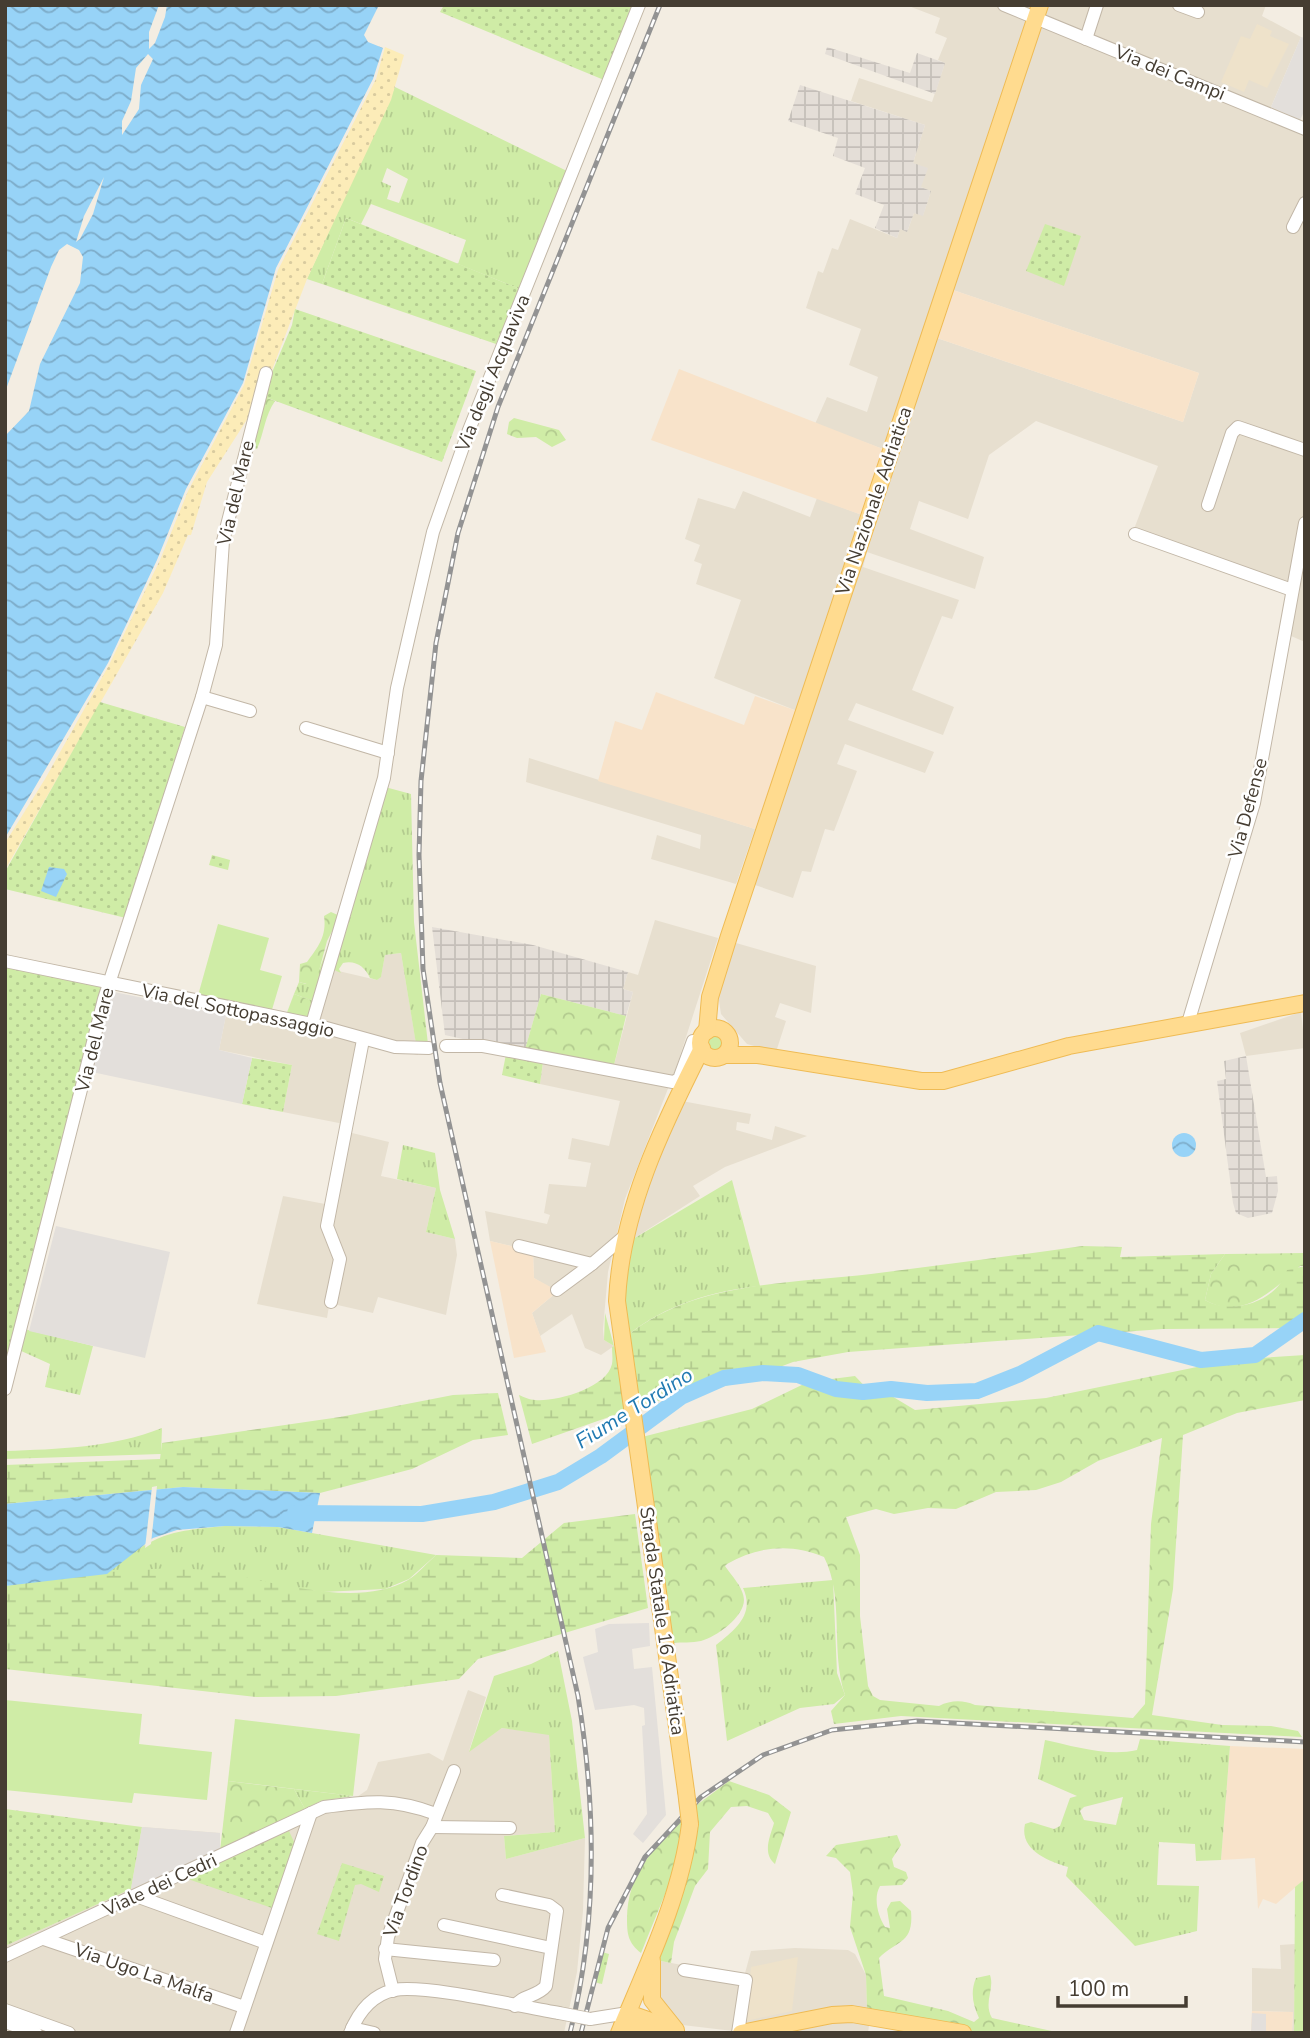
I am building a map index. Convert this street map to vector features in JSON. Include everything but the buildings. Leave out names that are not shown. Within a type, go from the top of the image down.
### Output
[{"type":"main road","name":"Via Nazionale Adriatica","points":[[712,1037],[710,997],[1038,12]]},
{"type":"main road","points":[[712,1037],[709,1056],[758,1055],[921,1082],[943,1081],[1069,1046],[1305,1003]]},
{"type":"main road","points":[[712,1037],[758,1055]]},
{"type":"main road","points":[[684,1083],[723,1056],[730,1043],[712,1037]]},
{"type":"main road","points":[[624,1240],[644,1176],[684,1083],[712,1037]]},
{"type":"main road","name":"Strada Statale 16 Adriatica","points":[[623,2024],[675,1891],[686,1856],[690,1824],[662,1611],[622,1350],[617,1301],[624,1240]]},
{"type":"main road","points":[[651,1953],[652,2000],[680,2031]]},
{"type":"main road","points":[[739,2033],[832,2015],[852,2014],[887,2017],[963,2033]]},
{"type":"main road","points":[[623,2024],[680,2031]]},
{"type":"main road","points":[[623,2024],[650,2033]]},
{"type":"street","name":"Via degli Acquaviva","points":[[312,1024],[384,778],[405,651],[433,532],[469,430],[639,5]]},
{"type":"street","name":"Via dei Campi","points":[[1004,5],[1038,12],[1086,39],[1305,129]]},
{"type":"street","points":[[1086,39],[1097,5]]},
{"type":"street","points":[[1179,5],[1198,12]]},
{"type":"street","points":[[1293,227],[1305,203]]},
{"type":"street","name":"Via del Mare","points":[[5,1389],[108,984],[202,697],[216,645],[223,541],[266,373]]},
{"type":"street","points":[[1208,505],[1232,433],[1238,427],[1305,450]]},
{"type":"street","name":"Via Defense","points":[[1188,1023],[1254,803],[1305,523]]},
{"type":"street","points":[[1135,534],[1292,590]]},
{"type":"street","points":[[202,697],[250,711]]},
{"type":"street","points":[[306,728],[388,752]]},
{"type":"street","name":"Via del Sottopassaggio","points":[[5,961],[312,1024],[395,1047],[429,1048]]},
{"type":"street","points":[[446,1046],[483,1046],[673,1082],[679,1079],[694,1041],[712,1037]]},
{"type":"street","points":[[331,1303],[340,1259],[327,1226],[363,1040]]},
{"type":"street","points":[[557,1290],[624,1240]]},
{"type":"street","points":[[519,1246],[592,1264]]},
{"type":"street","points":[[432,1827],[454,1770]]},
{"type":"street","points":[[236,2033],[312,1813],[324,1807],[373,1800],[406,1802],[436,1814]]},
{"type":"street","name":"Viale dei Cedri","points":[[6,1957],[312,1813]]},
{"type":"street","points":[[289,1824],[302,1841]]},
{"type":"street","name":"Via Tordino","points":[[393,1990],[385,1949],[422,1843],[432,1827],[510,1828]]},
{"type":"street","points":[[502,1895],[555,1907],[557,1912],[551,1967],[546,1986],[537,1994],[518,2001],[515,2006]]},
{"type":"street","points":[[136,1896],[266,1942]]},
{"type":"street","points":[[444,1925],[551,1948]]},
{"type":"street","name":"Via Ugo La Malfa","points":[[44,1939],[244,2007]]},
{"type":"street","points":[[385,1949],[494,1960]]},
{"type":"street","points":[[684,1970],[746,1980],[739,2033]]},
{"type":"street","points":[[374,2033],[351,2031],[362,2010],[376,1998],[393,1990],[422,1991],[623,2024]]},
{"type":"street","points":[[5,2010],[69,2033]]},
{"type":"street","points":[[5,2022],[36,2033]]},
{"type":"shaded area","points":[[906,5],[1033,5],[883,449],[815,424],[827,397],[867,412],[878,377],[849,365],[861,329],[806,308],[818,271],[823,273],[832,248],[838,250],[850,219],[897,238],[900,229],[907,232],[914,213],[923,215],[931,191],[921,187],[913,163],[925,125],[851,101],[859,78],[932,102],[945,63],[938,60],[947,38],[935,33],[940,18]]},
{"type":"shaded area","points":[[1045,5],[1266,5],[1262,16],[1301,37],[1271,107],[1305,122],[1305,642],[1291,636],[1296,595],[1131,537],[1158,466],[1036,421],[989,455],[968,519],[919,501],[910,529],[984,557],[975,589],[867,552],[863,567],[959,600],[952,619],[942,616],[912,690],[954,707],[943,735],[856,703],[848,720],[934,752],[925,773],[845,744],[837,764],[857,771],[834,831],[825,829],[811,872],[802,871],[793,898],[755,885],[772,821],[934,337],[1183,422],[1199,373],[950,289]]},
{"type":"shaded area","points":[[1257,24],[1272,31],[1270,36],[1289,44],[1267,88],[1249,80],[1244,92],[1221,82],[1241,36],[1250,39]]},
{"type":"shaded area","points":[[1301,37],[1305,38],[1305,110],[1300,120],[1271,107]]},
{"type":"shaded area","points":[[827,47],[910,73],[917,53],[945,63],[935,94],[825,54]]},
{"type":"shaded area","points":[[800,85],[925,125],[913,163],[928,168],[921,187],[931,191],[923,216],[914,213],[907,232],[900,229],[897,238],[875,228],[884,205],[855,194],[865,168],[833,156],[838,138],[788,121]]},
{"type":"shaded area","points":[[950,289],[1199,373],[1183,422],[934,337]]},
{"type":"shaded area","points":[[679,369],[883,449],[862,515],[651,440]]},
{"type":"shaded area","points":[[743,491],[810,517],[817,498],[862,515],[797,711],[714,678],[741,600],[696,584],[702,564],[694,561],[700,545],[685,539],[698,498],[735,509]]},
{"type":"shaded area","points":[[656,692],[744,725],[755,696],[797,711],[755,829],[598,781],[615,721],[642,730]]},
{"type":"shaded area","points":[[529,758],[755,829],[736,884],[651,859],[657,835],[700,849],[701,835],[526,782]]},
{"type":"shaded area","points":[[655,920],[718,938],[676,1068],[625,1199],[608,1272],[603,1329],[604,1340],[614,1346],[601,1355],[585,1348],[572,1314],[540,1336],[532,1313],[557,1292],[534,1278],[533,1251],[490,1241],[485,1211],[547,1224],[550,1215],[544,1213],[549,1184],[586,1187],[591,1163],[568,1159],[572,1138],[609,1146],[620,1101],[540,1084],[544,1056],[613,1069],[633,992],[623,989],[628,972],[638,975]]},
{"type":"shaded area","points":[[432,927],[533,945],[628,972],[623,989],[633,992],[626,1016],[541,994],[524,1053],[445,1035]]},
{"type":"shaded area","points":[[736,943],[816,966],[811,1013],[780,1003],[775,1017],[786,1021],[776,1052],[747,1044],[721,1014],[718,994]]},
{"type":"shaded area","points":[[401,953],[418,1055],[366,1044],[348,1132],[389,1142],[381,1176],[436,1188],[426,1232],[455,1239],[457,1255],[446,1315],[378,1297],[373,1313],[333,1304],[329,1306],[327,1318],[257,1304],[283,1196],[325,1204],[344,1124],[283,1112],[292,1065],[219,1050],[226,1015],[316,1031],[334,970],[377,980],[381,976],[385,955]]},
{"type":"shaded area","points":[[114,992],[226,1015],[219,1050],[252,1058],[242,1104],[92,1072],[110,996]]},
{"type":"shaded area","points":[[1301,1012],[1305,1048],[1246,1056],[1240,1033]]},
{"type":"shaded area","points":[[1246,1056],[1266,1177],[1277,1176],[1278,1191],[1272,1213],[1248,1218],[1236,1213],[1233,1203],[1217,1081],[1226,1079],[1224,1061]]},
{"type":"shaded area","points":[[682,1101],[751,1114],[749,1124],[737,1122],[736,1130],[772,1140],[775,1126],[807,1136],[725,1167],[693,1186],[700,1196],[633,1239],[650,1181]]},
{"type":"shaded area","points":[[56,1226],[170,1252],[145,1358],[29,1331]]},
{"type":"shaded area","points":[[490,1241],[533,1251],[534,1278],[558,1291],[532,1313],[546,1352],[514,1358]]},
{"type":"shaded area","points":[[649,1623],[650,1646],[632,1649],[634,1669],[652,1667],[666,1815],[643,1843],[633,1834],[647,1814],[642,1726],[645,1725],[644,1708],[634,1705],[595,1710],[583,1657],[598,1652],[595,1629],[609,1624]]},
{"type":"shaded area","points":[[468,1690],[486,1697],[469,1751],[502,1728],[549,1734],[555,1832],[504,1836],[506,1859],[585,1838],[583,1911],[577,1972],[564,2033],[5,2033],[5,1946],[131,1889],[142,1827],[220,1833],[220,1850],[313,1805],[354,1799],[367,1790],[378,1762],[429,1753],[443,1761]]},
{"type":"shaded area","points":[[1230,1746],[1305,1749],[1305,1879],[1276,1904],[1263,1899],[1258,1909],[1255,1858],[1221,1860]]},
{"type":"shaded area","points":[[142,1827],[220,1833],[220,1851],[131,1889]]},
{"type":"shaded area","points":[[1295,1944],[1294,2033],[1292,2033],[1293,2012],[1252,2011],[1252,1968],[1281,1969],[1280,1945]]},
{"type":"shaded area","points":[[795,1948],[848,1950],[855,1954],[866,1975],[867,2009],[733,2031],[674,2024],[653,1990],[661,1961],[744,1977],[751,1951]]},
{"type":"shaded area","points":[[798,1957],[792,2011],[746,2021],[751,1967]]},
{"type":"shaded area","points":[[1252,2011],[1293,2012],[1292,2033],[1251,2033]]},
{"type":"shaded area","points":[[1252,2013],[1266,2014],[1266,2033],[1251,2033]]},
{"type":"shaded area","points":[[834,2017],[870,2018],[868,2033],[764,2033]]},
{"type":"green space","points":[[444,5],[635,5],[604,80],[440,12]]},
{"type":"green space","points":[[395,87],[569,172],[520,289],[458,264],[466,240],[371,204],[361,224],[346,218],[322,284],[307,279]],"holes":[[[387,168],[408,179],[399,203],[387,199],[391,186],[382,182]]]},
{"type":"green space","points":[[346,218],[520,289],[496,344],[322,284]]},
{"type":"green space","points":[[1045,224],[1081,236],[1064,286],[1026,271]]},
{"type":"green space","points":[[295,309],[476,371],[442,462],[262,396],[292,325]]},
{"type":"green space","points":[[262,396],[275,401],[257,449],[248,446]]},
{"type":"green space","points":[[514,418],[559,430],[566,440],[552,447],[536,437],[517,438],[507,434],[509,422]]},
{"type":"green space","points":[[100,702],[185,727],[126,918],[5,889],[5,872]]},
{"type":"green space","points":[[385,787],[411,794],[414,922],[428,1044],[416,1044],[401,953],[385,955],[381,977],[377,980],[370,978],[363,968],[352,963],[343,963],[339,969],[341,973],[334,970]]},
{"type":"green space","points":[[212,855],[230,860],[228,870],[209,865]]},
{"type":"green space","points":[[331,912],[340,916],[327,941],[316,982],[311,985],[299,982],[300,964],[307,962],[318,946],[324,930],[324,916]]},
{"type":"green space","points":[[218,924],[269,938],[260,970],[282,976],[271,1013],[197,999]]},
{"type":"green space","points":[[334,930],[316,1002],[294,994],[299,982],[306,984],[319,970]]},
{"type":"green space","points":[[5,963],[104,987],[5,1378]]},
{"type":"green space","points":[[294,994],[316,1002],[310,1020],[286,1015]]},
{"type":"green space","points":[[541,994],[626,1016],[613,1069],[524,1053]]},
{"type":"green space","points":[[716,1032],[724,1035],[727,1043],[724,1051],[716,1054],[708,1051],[705,1043],[708,1035]]},
{"type":"green space","points":[[506,1054],[543,1062],[540,1084],[502,1075]]},
{"type":"green space","points":[[252,1058],[292,1065],[283,1112],[242,1104]]},
{"type":"green space","points":[[403,1145],[435,1153],[440,1190],[455,1239],[426,1232],[436,1188],[397,1179]]},
{"type":"green space","points":[[732,1180],[760,1286],[690,1301],[657,1315],[628,1335],[624,1290],[633,1239]]},
{"type":"green space","points":[[1082,1246],[1122,1247],[1120,1257],[1225,1254],[1211,1274],[1205,1300],[1216,1305],[1241,1306],[1253,1303],[1274,1290],[1287,1270],[1305,1266],[1305,1328],[1163,1329],[848,1352],[793,1362],[738,1383],[649,1403],[532,1444],[519,1395],[531,1400],[555,1399],[591,1386],[608,1373],[612,1364],[612,1347],[614,1346],[616,1351],[629,1349],[628,1335],[654,1317],[683,1304],[744,1288],[776,1283],[871,1274]]},
{"type":"green space","points":[[1305,1253],[1305,1266],[1300,1266],[1257,1300],[1232,1307],[1219,1306],[1205,1300],[1211,1274],[1225,1254]]},
{"type":"green space","points":[[605,1313],[614,1346],[604,1340]]},
{"type":"green space","points":[[24,1329],[93,1346],[80,1395],[45,1387],[50,1364],[19,1350]]},
{"type":"green space","points":[[1305,1355],[1305,1400],[1237,1413],[1183,1435],[1173,1589],[1152,1715],[1222,1725],[1271,1726],[1298,1731],[1302,1737],[901,1716],[834,1724],[831,1711],[845,1695],[838,1661],[836,1607],[830,1573],[824,1557],[787,1548],[751,1553],[727,1564],[725,1566],[740,1586],[743,1595],[743,1606],[739,1613],[721,1631],[707,1639],[673,1643],[642,1437],[752,1409],[808,1382],[855,1376],[875,1397],[890,1395],[915,1410],[1046,1398],[1231,1360]],"holes":[[[1162,1438],[1151,1524],[1145,1704],[1133,1718],[962,1702],[939,1706],[880,1700],[873,1696],[868,1686],[860,1616],[860,1555],[846,1517],[876,1509],[894,1514],[928,1508],[956,1509],[996,1492],[1036,1490],[1061,1482],[1098,1461]]]},
{"type":"green space","points":[[498,1393],[508,1435],[473,1440],[412,1469],[320,1493],[183,1487],[5,1504],[5,1465],[160,1459],[162,1443],[340,1417],[453,1395]]},
{"type":"green space","points":[[162,1428],[161,1454],[5,1459],[5,1451],[104,1444]]},
{"type":"green space","points":[[635,1514],[648,1608],[478,1659],[459,1679],[336,1696],[256,1697],[5,1669],[5,1586],[98,1573],[192,1569],[301,1588],[358,1593],[385,1589],[408,1580],[436,1555],[522,1558],[564,1523]]},
{"type":"green space","points":[[225,1526],[278,1527],[436,1555],[409,1579],[385,1589],[323,1592],[259,1583],[107,1574],[136,1551],[161,1537],[188,1530]]},
{"type":"green space","points":[[833,1580],[837,1673],[845,1695],[834,1704],[800,1708],[727,1741],[716,1645],[736,1627],[745,1613],[747,1606],[743,1588]]},
{"type":"green space","points":[[558,1651],[572,1721],[585,1838],[506,1859],[504,1836],[555,1832],[549,1735],[502,1728],[469,1752],[494,1676],[531,1664]]},
{"type":"green space","points":[[5,1700],[142,1714],[139,1744],[212,1752],[207,1800],[134,1793],[132,1803],[5,1790]]},
{"type":"green space","points":[[235,1719],[360,1734],[353,1796],[228,1781]]},
{"type":"green space","points":[[1140,1739],[1230,1746],[1221,1860],[1196,1861],[1195,1844],[1159,1842],[1157,1885],[1199,1886],[1197,1931],[1135,1946],[1066,1876],[1068,1867],[1037,1853],[1026,1841],[1024,1833],[1025,1824],[1031,1822],[1054,1829],[1060,1826],[1070,1798],[1077,1796],[1038,1779],[1045,1740],[1103,1751],[1137,1750]],"holes":[[[1123,1797],[1116,1825],[1084,1820],[1080,1811],[1084,1807]]]},
{"type":"green space","points":[[228,1781],[294,1789],[305,1809],[220,1851]]},
{"type":"green space","points":[[729,1781],[769,1795],[791,1812],[775,1864],[768,1850],[774,1823],[768,1813],[747,1806],[731,1807],[710,1832],[708,1869],[695,1886],[674,1942],[671,1963],[661,1961],[657,1953],[694,1807]]},
{"type":"green space","points":[[294,1789],[353,1796],[321,1801],[305,1809]]},
{"type":"green space","points":[[5,1809],[142,1827],[131,1889],[5,1946]]},
{"type":"green space","points":[[682,1820],[685,1845],[641,1953],[633,1946],[628,1934],[631,1889],[651,1853]]},
{"type":"green space","points":[[289,1831],[295,1844],[272,1908],[185,1878]]},
{"type":"green space","points":[[897,1835],[901,1845],[892,1859],[894,1867],[906,1872],[908,1878],[902,1885],[880,1886],[877,1907],[885,1927],[890,1928],[887,1909],[891,1902],[900,1901],[911,1911],[911,1922],[907,1936],[879,1958],[884,1996],[948,2011],[974,2022],[979,2018],[973,1998],[974,1983],[976,1978],[990,1975],[989,2007],[992,2018],[1061,2033],[963,2033],[867,2009],[866,1975],[850,1927],[853,1893],[850,1872],[836,1858],[826,1856],[836,1845]]},
{"type":"green space","points":[[342,1863],[384,1876],[379,1892],[361,1884],[355,1885],[339,1941],[317,1934]]},
{"type":"green space","points":[[1305,1879],[1305,2033],[1294,2033],[1295,1887]]},
{"type":"green space","points":[[602,1952],[609,1954],[602,1984],[594,1982]]},
{"type":"sand","points":[[385,47],[404,55],[391,100],[307,279],[262,396],[207,482],[191,535],[188,535],[163,593],[5,870],[5,843],[45,779],[109,665],[160,560],[188,491],[244,385],[278,270],[376,79]]},
{"type":"water","points":[[5,5],[379,5],[364,35],[368,42],[383,48],[373,79],[276,268],[243,383],[186,489],[157,560],[108,663],[5,838]]},
{"type":"water","points":[[49,867],[64,869],[67,874],[56,897],[41,891]]},
{"type":"water","points":[[1184,1133],[1195,1140],[1196,1145],[1189,1156],[1184,1157],[1173,1150],[1172,1145],[1179,1134]]},
{"type":"water","points":[[183,1487],[320,1493],[312,1533],[278,1527],[225,1526],[177,1530],[153,1538],[107,1574],[5,1586],[5,1504]]},
{"type":"pier","points":[[159,5],[167,5],[165,17],[155,43],[149,49],[149,32]]},
{"type":"pier","points":[[148,54],[153,59],[141,85],[139,109],[122,135],[122,121],[131,101],[136,68]]},
{"type":"pier","points":[[104,177],[93,214],[76,242],[84,216]]},
{"type":"pier","points":[[67,244],[79,250],[83,257],[80,283],[40,364],[29,411],[5,436],[5,392],[51,267],[59,250]]},
{"type":"pier","points":[[157,1486],[151,1544],[145,1548],[152,1487]]},
{"type":"waterway","name":"Fiume Tordino","points":[[295,1513],[422,1514],[494,1502],[558,1482],[601,1456],[681,1397],[724,1378],[763,1373],[798,1375],[836,1389],[863,1392],[891,1389],[927,1393],[977,1391],[1020,1374],[1098,1333],[1201,1360],[1255,1355],[1305,1320]]},
{"type":"railway","points":[[570,2033],[586,1949],[590,1907],[591,1822],[584,1738],[578,1696],[440,1083],[423,969],[419,855],[421,781],[436,643],[458,533],[498,407],[660,5]]},
{"type":"railway","points":[[581,2033],[608,1928],[645,1857],[701,1797],[763,1755],[832,1730],[917,1721],[1305,1742]]}]
